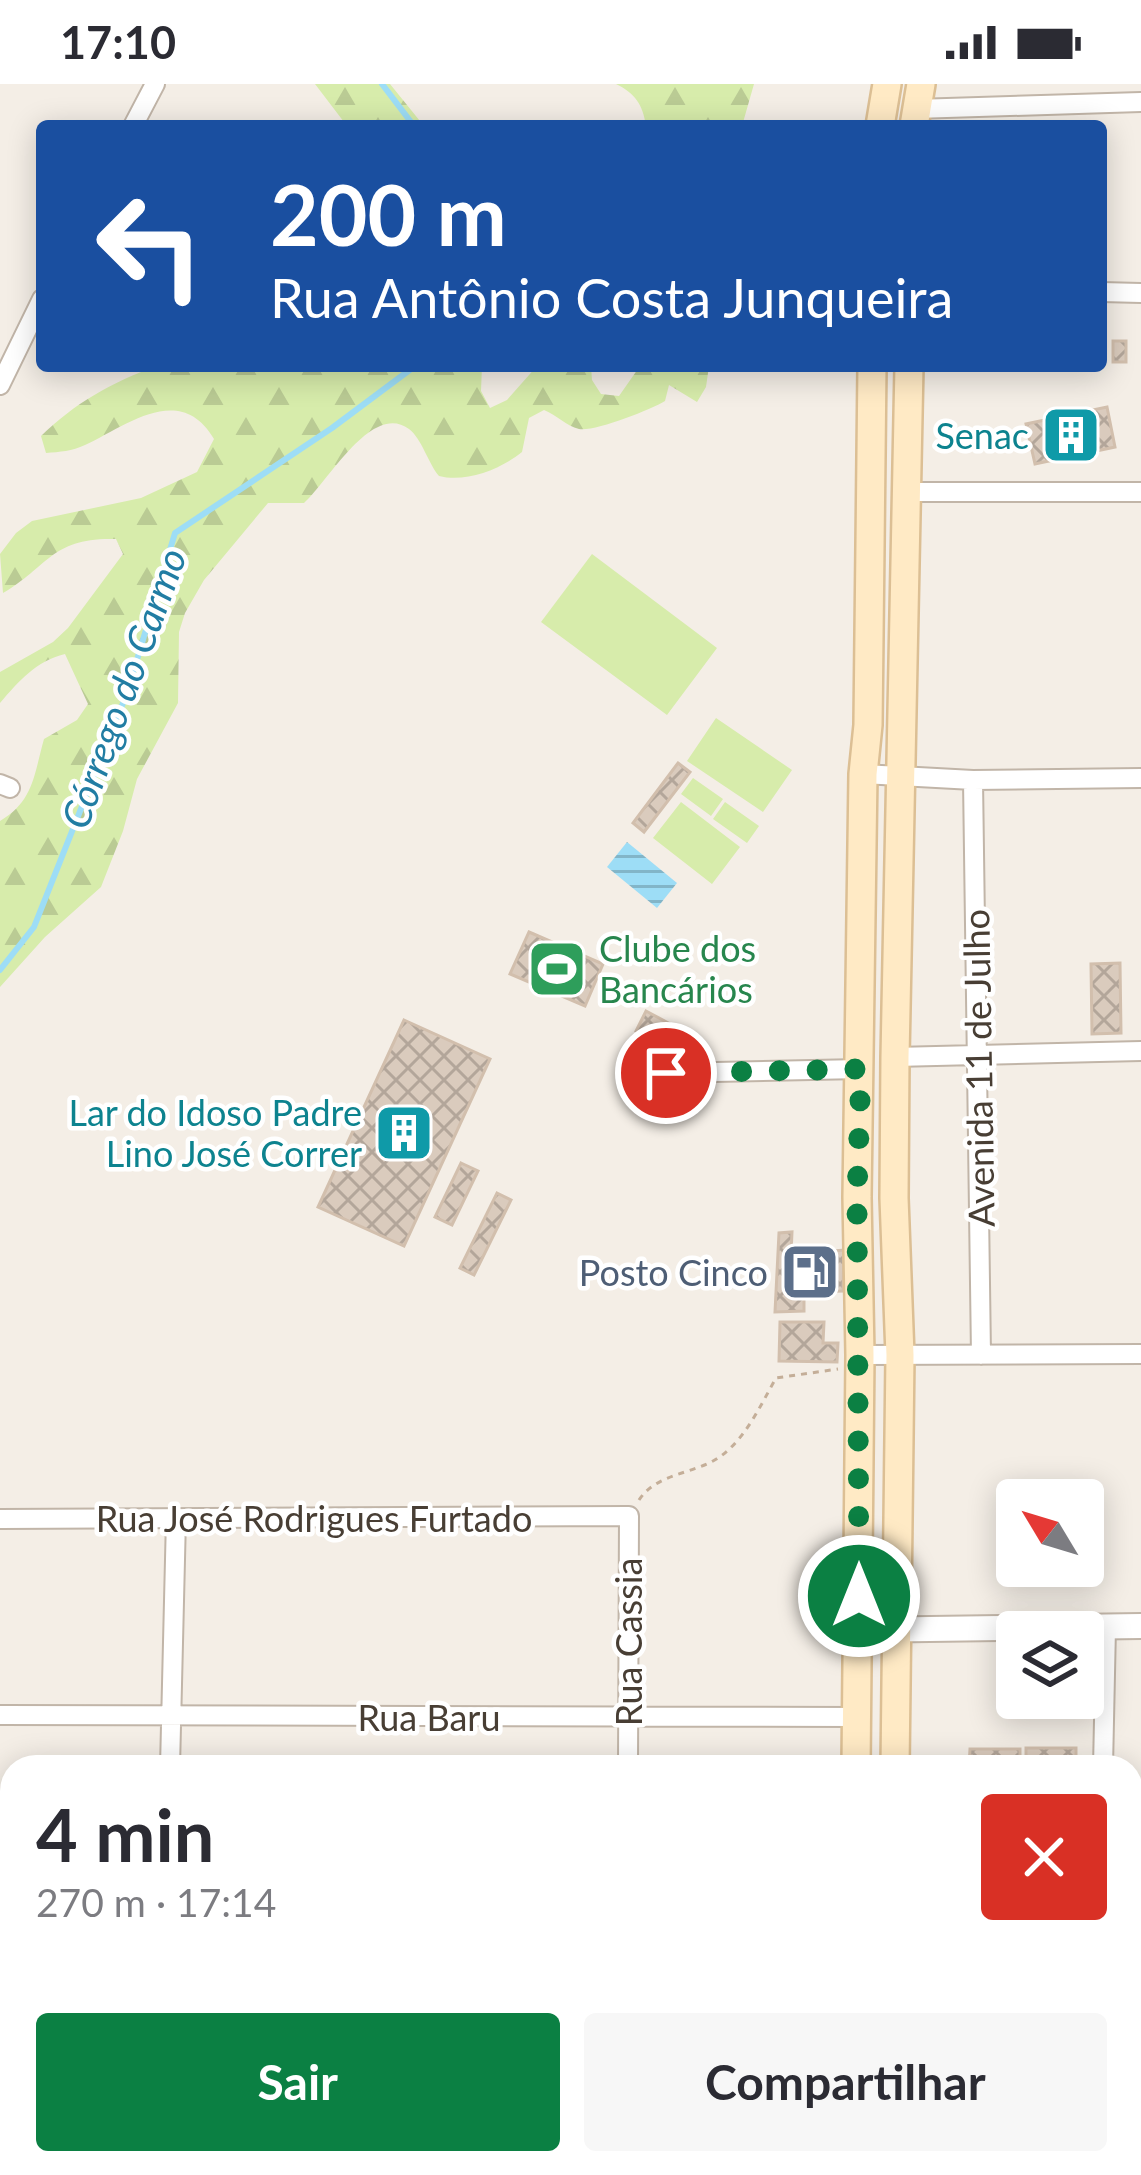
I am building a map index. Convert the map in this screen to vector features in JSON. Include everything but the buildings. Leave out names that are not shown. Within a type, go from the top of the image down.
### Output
[{"type":"main road","points":[[881,120],[886,84]]},
{"type":"main road","points":[[856,1755],[855,1358],[872,372]]},
{"type":"main road","points":[[895,1755],[900,1355],[894,1198],[909,372]]},
{"type":"main road","points":[[857,1197],[894,1198]]},
{"type":"street","points":[[136,120],[155,84]]},
{"type":"street","points":[[916,106],[1141,102]]},
{"type":"street","points":[[1107,292],[1141,292]]},
{"type":"street","points":[[0,385],[36,311]]},
{"type":"street","points":[[905,492],[1141,492]]},
{"type":"street","points":[[863,774],[973,780],[1141,778]]},
{"type":"street","name":"Avenida 11 de Julho","points":[[973,780],[981,1355]]},
{"type":"street","points":[[896,1057],[1141,1051]]},
{"type":"street","points":[[666,1073],[861,1069]]},
{"type":"street","points":[[855,1358],[1141,1354]]},
{"type":"street","name":"Rua José Rodrigues Furtado","points":[[0,1519],[629,1516]]},
{"type":"street","name":"Rua Cassia","points":[[628,1755],[629,1516]]},
{"type":"street","points":[[170,1755],[176,1518]]},
{"type":"street","points":[[859,1630],[1141,1626]]},
{"type":"street","points":[[1103,1755],[1106,1627]]},
{"type":"street","name":"Rua Baru","points":[[0,1715],[858,1717]]},
{"type":"path","points":[[629,1516],[647,1486],[718,1459],[752,1423],[776,1378],[836,1370],[855,1358]]},
{"type":"green space","points":[[315,84],[390,84],[419,120],[342,120]]},
{"type":"green space","points":[[616,84],[754,84],[744,120],[645,120],[628,91]]},
{"type":"green space","points":[[143,372],[482,372],[481,391],[490,408],[507,400],[532,372],[591,372],[601,394],[619,396],[636,372],[708,372],[697,402],[669,385],[665,401],[586,429],[574,428],[544,410],[529,418],[522,452],[472,476],[439,476],[409,429],[395,423],[380,426],[352,448],[304,503],[268,503],[204,580],[185,613],[179,632],[178,703],[137,779],[101,887],[45,937],[0,987],[0,821],[26,795],[44,739],[77,720],[88,704],[65,654],[37,667],[0,703],[0,672],[53,642],[68,628],[123,554],[116,539],[78,543],[53,555],[3,593],[0,554],[32,521],[141,498],[197,472],[214,439],[200,422],[169,410],[135,419],[80,447],[46,453],[41,436],[109,386]]},
{"type":"green space","points":[[592,554],[717,648],[667,715],[541,622]]},
{"type":"green space","points":[[716,718],[792,770],[763,812],[687,761]]},
{"type":"green space","points":[[693,778],[723,799],[711,816],[681,794]]},
{"type":"green space","points":[[681,802],[740,847],[712,884],[653,838]]},
{"type":"green space","points":[[725,802],[759,826],[747,843],[713,819]]},
{"type":"water","points":[[627,842],[677,883],[657,908],[607,867]]},
{"type":"waterway","name":"Córrego do Carmo","points":[[382,84],[409,120]]},
{"type":"waterway","name":"Córrego do Carmo","points":[[0,970],[34,927],[127,693],[175,533],[407,372]]},
{"type":"place","name":"Senac","points":[[1071,435]]},
{"type":"place","name":"Clube dos Bancários","points":[[557,969]]},
{"type":"place","name":"Lar do Idoso Padre Lino José Correr","points":[[404,1133]]},
{"type":"place","name":"Posto Cinco","points":[[810,1272]]},
{"type":"route","points":[[666,1073],[861,1069],[859,1596]]}]
